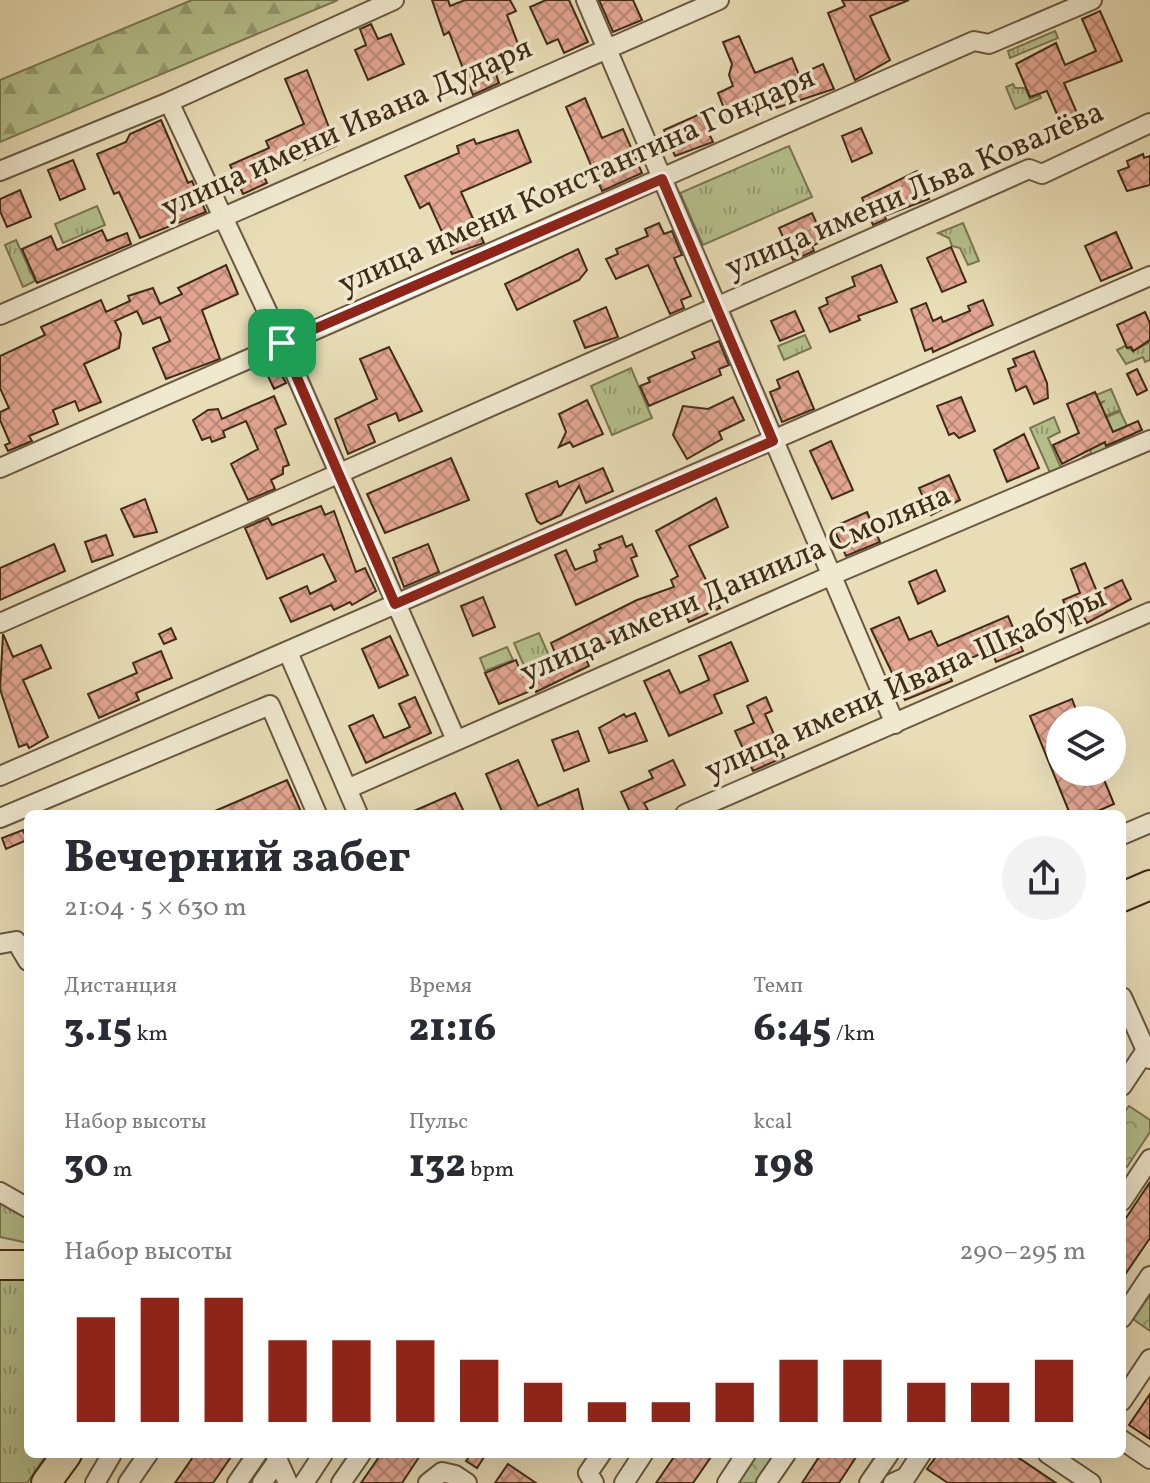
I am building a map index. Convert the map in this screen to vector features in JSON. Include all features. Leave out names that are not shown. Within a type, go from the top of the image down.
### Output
[{"type":"highway","points":[[1126,879],[1150,870]]},
{"type":"highway","points":[[1126,895],[1150,885]]},
{"type":"highway","points":[[0,1265],[24,1264]]},
{"type":"highway","points":[[46,1483],[64,1458]]},
{"type":"street","points":[[0,171],[169,102],[394,0]]},
{"type":"street","points":[[586,0],[895,724]]},
{"type":"street","name":"улица имени Ивана Дударя","points":[[0,315],[719,0]]},
{"type":"street","name":"улица имени Константина Гондаря","points":[[0,468],[974,41],[989,44],[1092,0]]},
{"type":"street","points":[[169,102],[282,343],[456,740]]},
{"type":"street","name":"улица имени Льва Ковалёва","points":[[0,623],[1029,169],[1042,174],[1150,123]]},
{"type":"street","points":[[0,776],[1150,276]]},
{"type":"street","name":"улица имени Даниила Смоляна","points":[[347,789],[830,576],[1150,440]]},
{"type":"street","name":"улица имени Ивана Шкабуры","points":[[694,810],[1150,612]]},
{"type":"street","points":[[288,652],[356,810]]},
{"type":"street","points":[[0,818],[270,705],[315,810]]},
{"type":"street","points":[[1126,833],[1150,823]]},
{"type":"street","points":[[0,944],[16,941],[24,954]]},
{"type":"street","points":[[1126,1006],[1148,1055],[1126,1081]]},
{"type":"street","points":[[1126,1195],[1150,1159]]},
{"type":"street","points":[[0,1192],[24,1206]]},
{"type":"street","points":[[0,1256],[24,1263]]},
{"type":"street","points":[[1126,1312],[1150,1276]]},
{"type":"street","points":[[1126,1395],[1150,1359]]},
{"type":"street","points":[[1126,1443],[1150,1459]]},
{"type":"street","points":[[95,1483],[110,1458]]},
{"type":"street","points":[[128,1483],[145,1458]]},
{"type":"street","points":[[237,1483],[254,1458]]},
{"type":"street","points":[[262,1483],[276,1458]]},
{"type":"street","points":[[277,1458],[288,1483]]},
{"type":"street","points":[[304,1483],[320,1458]]},
{"type":"street","points":[[341,1483],[358,1458]]},
{"type":"street","points":[[594,1483],[588,1473],[598,1458]]},
{"type":"street","points":[[624,1483],[640,1458]]},
{"type":"street","points":[[727,1483],[743,1458]]},
{"type":"street","points":[[766,1483],[783,1458]]},
{"type":"street","points":[[869,1483],[886,1458]]},
{"type":"street","points":[[893,1483],[906,1477],[918,1458]]},
{"type":"street","points":[[1054,1458],[1091,1483]]},
{"type":"street","points":[[428,1483],[442,1472],[467,1483]]},
{"type":"green space","points":[[192,0],[338,0],[0,142],[0,80]]},
{"type":"green space","points":[[1055,31],[1058,38],[1010,58],[1008,51]]},
{"type":"green space","points":[[1013,84],[1015,88],[1025,88],[1030,99],[1040,95],[1041,98],[1015,109],[1006,87]]},
{"type":"green space","points":[[789,146],[812,197],[703,245],[680,193]]},
{"type":"green space","points":[[97,206],[105,225],[63,243],[55,224]]},
{"type":"green space","points":[[963,223],[979,261],[968,265],[960,248],[952,246],[949,238],[938,233]]},
{"type":"green space","points":[[16,240],[35,281],[23,287],[5,245]]},
{"type":"green space","points":[[805,335],[811,348],[784,360],[778,346]]},
{"type":"green space","points":[[1150,342],[1150,360],[1145,362],[1143,357],[1126,364],[1117,350],[1125,346],[1133,351]]},
{"type":"green space","points":[[631,368],[652,418],[612,435],[591,386]]},
{"type":"green space","points":[[1111,389],[1120,410],[1098,419],[1100,404],[1105,401],[1099,403],[1096,395]]},
{"type":"green space","points":[[1120,411],[1135,443],[1084,460],[1083,457],[1091,453],[1090,448],[1105,442],[1107,446],[1123,439],[1119,430],[1112,433],[1105,418]]},
{"type":"green space","points":[[1054,417],[1060,432],[1048,438],[1062,470],[1051,475],[1030,428]]},
{"type":"green space","points":[[539,633],[550,658],[525,668],[514,643]]},
{"type":"green space","points":[[507,647],[513,660],[485,671],[480,658]]},
{"type":"green space","points":[[1129,1106],[1150,1120],[1150,1132],[1127,1167],[1126,1166],[1126,1110]]},
{"type":"green space","points":[[0,1198],[24,1211],[24,1242],[0,1237]]},
{"type":"green space","points":[[0,1273],[24,1276],[24,1458],[44,1458],[27,1483],[0,1483]]},
{"type":"green space","points":[[1150,1295],[1150,1331],[1133,1319]]},
{"type":"green space","points":[[754,1458],[772,1458],[756,1483],[738,1483]]},
{"type":"building","points":[[432,0],[448,0],[450,6],[465,0],[510,0],[516,11],[507,15],[521,52],[503,58],[507,70],[496,74],[499,83],[473,95],[449,32],[444,35]]},
{"type":"building","points":[[546,0],[569,0],[588,42],[564,53],[558,39],[547,44],[530,7]]},
{"type":"building","points":[[599,0],[633,0],[642,20],[613,32]]},
{"type":"building","points":[[842,0],[909,0],[870,16],[890,60],[855,80],[828,13],[845,6]]},
{"type":"building","points":[[1100,11],[1122,61],[1064,83],[1083,127],[1073,132],[1069,123],[1062,126],[1047,91],[1030,97],[1016,64],[1056,43],[1065,65],[1096,51],[1082,19]]},
{"type":"building","points":[[371,24],[378,39],[391,34],[404,64],[368,80],[355,50],[366,45],[360,29]]},
{"type":"building","points":[[739,36],[755,73],[792,58],[799,75],[823,64],[834,89],[776,108],[771,96],[753,104],[749,111],[727,116],[718,93],[733,86],[729,75],[732,64],[723,42]]},
{"type":"building","points":[[307,70],[336,146],[299,162],[295,154],[261,170],[267,183],[243,194],[230,165],[269,148],[266,141],[304,124],[285,79]]},
{"type":"building","points":[[585,98],[602,138],[623,129],[642,173],[602,191],[566,107]]},
{"type":"building","points":[[700,114],[713,142],[675,156],[664,130]]},
{"type":"building","points":[[161,120],[188,183],[192,181],[206,212],[140,238],[119,192],[114,194],[97,154],[126,142],[130,134]]},
{"type":"building","points":[[861,128],[872,153],[852,162],[842,136]]},
{"type":"building","points":[[518,130],[531,162],[461,192],[484,243],[452,254],[429,203],[420,208],[405,176],[459,153],[457,146],[474,139],[476,144]]},
{"type":"building","points":[[1143,154],[1144,158],[1150,156],[1150,185],[1127,191],[1118,171],[1129,167],[1127,161]]},
{"type":"building","points":[[73,160],[85,189],[60,200],[48,170]]},
{"type":"building","points":[[917,171],[929,199],[884,216],[886,219],[873,225],[862,198]]},
{"type":"building","points":[[20,190],[31,217],[7,227],[0,211],[0,199]]},
{"type":"building","points":[[812,213],[824,240],[812,246],[814,251],[793,260],[779,228]]},
{"type":"building","points":[[659,223],[664,234],[672,231],[682,255],[674,258],[691,296],[681,300],[684,308],[670,314],[648,265],[616,279],[606,259],[618,254],[616,249],[648,236],[645,229]]},
{"type":"building","points":[[102,230],[107,241],[127,233],[131,244],[37,283],[22,249],[51,236],[57,250]]},
{"type":"building","points":[[1116,232],[1132,268],[1101,281],[1085,246]]},
{"type":"building","points":[[951,247],[966,282],[942,292],[927,258]]},
{"type":"building","points":[[578,249],[587,270],[579,280],[517,310],[505,284]]},
{"type":"building","points":[[226,265],[238,294],[202,310],[220,359],[166,379],[153,348],[170,341],[160,317],[143,324],[137,311],[115,321],[121,334],[119,348],[84,364],[101,402],[79,411],[75,401],[53,410],[58,424],[29,436],[32,441],[8,451],[5,445],[10,443],[0,420],[0,412],[9,408],[0,388],[0,356],[45,335],[41,327],[101,300],[106,312],[130,301],[128,296],[153,288],[160,304],[182,294],[178,288]]},
{"type":"building","points":[[881,265],[897,302],[858,316],[860,320],[830,332],[819,308],[828,304],[826,298],[855,286],[852,277]]},
{"type":"building","points":[[983,300],[993,325],[933,352],[932,348],[925,351],[911,309],[926,303],[933,321],[941,317],[943,322],[970,311],[968,306]]},
{"type":"building","points":[[606,307],[618,337],[585,348],[574,321]]},
{"type":"building","points":[[795,311],[804,331],[780,341],[771,321]]},
{"type":"building","points":[[1145,312],[1150,323],[1150,340],[1133,351],[1131,347],[1127,348],[1117,325]]},
{"type":"building","points":[[719,341],[729,365],[719,369],[721,375],[649,406],[640,386],[650,382],[648,378],[695,358],[692,352]]},
{"type":"building","points":[[389,347],[422,411],[399,421],[396,413],[368,425],[375,442],[348,454],[335,419],[377,399],[360,359]]},
{"type":"building","points":[[1034,351],[1047,383],[1048,398],[1034,404],[1026,386],[1016,391],[1008,369],[1016,366],[1013,359]]},
{"type":"building","points":[[1137,369],[1147,390],[1137,395],[1127,374]]},
{"type":"building","points":[[280,371],[286,383],[274,389],[268,376]]},
{"type":"building","points":[[798,371],[814,409],[782,422],[770,392],[780,388],[777,380]]},
{"type":"building","points":[[1095,392],[1113,432],[1138,421],[1142,430],[1106,446],[1105,442],[1062,464],[1053,445],[1079,433],[1067,404]]},
{"type":"building","points":[[274,396],[286,424],[275,429],[289,465],[283,467],[283,474],[271,480],[275,489],[248,500],[231,464],[258,449],[246,421],[223,431],[225,437],[212,442],[210,437],[202,440],[193,420],[208,410],[218,409],[222,419]]},
{"type":"building","points":[[733,397],[744,420],[719,432],[722,439],[687,459],[673,435],[683,406],[708,409]]},
{"type":"building","points":[[961,397],[975,431],[959,438],[954,433],[949,435],[937,406]]},
{"type":"building","points":[[587,400],[603,434],[573,447],[570,442],[559,447],[566,432],[559,414]]},
{"type":"building","points":[[1024,434],[1039,468],[1007,482],[994,450]]},
{"type":"building","points":[[831,441],[853,490],[832,499],[810,451]]},
{"type":"building","points":[[451,458],[469,500],[385,533],[367,494]]},
{"type":"building","points":[[603,468],[613,491],[586,503],[579,486],[561,515],[541,524],[537,521],[526,494],[557,481],[559,487]]},
{"type":"building","points":[[949,475],[960,500],[931,515],[919,488]]},
{"type":"building","points":[[716,498],[728,527],[689,546],[720,608],[689,622],[685,613],[629,638],[627,633],[584,655],[589,666],[536,692],[535,689],[499,704],[485,673],[516,660],[521,673],[557,658],[551,643],[637,600],[674,587],[671,580],[678,576],[656,531]]},
{"type":"building","points":[[145,499],[157,532],[134,537],[121,509]]},
{"type":"building","points":[[321,506],[325,515],[334,511],[356,572],[365,568],[376,591],[352,605],[350,602],[334,610],[331,605],[291,622],[280,598],[307,586],[310,594],[336,581],[323,554],[267,579],[245,528],[268,518],[272,525]]},
{"type":"building","points":[[867,512],[880,542],[846,556],[833,527]]},
{"type":"building","points":[[106,535],[113,555],[92,562],[85,542]]},
{"type":"building","points":[[622,536],[626,547],[632,544],[637,556],[631,558],[638,576],[576,605],[555,555],[566,550],[575,570],[597,561],[594,551],[601,548],[599,545]]},
{"type":"building","points":[[54,544],[65,571],[0,600],[0,568]]},
{"type":"building","points":[[428,544],[439,572],[404,587],[393,558]]},
{"type":"building","points":[[1085,563],[1097,592],[1122,580],[1131,599],[1087,623],[1084,617],[1072,623],[1063,600],[1080,593],[1071,569]]},
{"type":"building","points":[[936,570],[945,591],[918,604],[909,582]]},
{"type":"building","points":[[483,597],[495,627],[473,636],[461,606]]},
{"type":"building","points":[[1008,616],[1023,651],[996,662],[991,649],[947,669],[952,681],[905,700],[871,629],[899,617],[909,640],[931,631],[938,646]]},
{"type":"building","points":[[171,628],[176,639],[164,644],[159,634]]},
{"type":"building","points":[[3,634],[13,657],[41,645],[51,668],[23,680],[48,737],[29,748],[27,744],[19,747],[0,689]]},
{"type":"building","points":[[390,636],[408,675],[379,688],[362,649]]},
{"type":"building","points":[[731,642],[748,681],[714,695],[722,713],[669,736],[644,681],[669,670],[680,693],[709,680],[699,656]]},
{"type":"building","points":[[161,651],[172,678],[136,693],[139,700],[99,718],[88,694],[137,673],[133,663]]},
{"type":"building","points":[[415,697],[431,733],[366,763],[349,726],[373,715],[384,738],[410,727],[399,704]]},
{"type":"building","points":[[766,697],[772,711],[765,714],[784,757],[753,771],[735,731],[754,723],[747,706]]},
{"type":"building","points":[[1072,699],[1075,706],[1055,706]]},
{"type":"building","points":[[1046,710],[1046,755],[1030,716]]},
{"type":"building","points":[[635,713],[647,741],[609,753],[599,728],[624,714],[626,717]]},
{"type":"building","points":[[578,731],[589,761],[564,771],[552,740]]},
{"type":"building","points":[[518,760],[538,806],[578,789],[583,810],[501,810],[486,774]]},
{"type":"building","points":[[673,760],[685,785],[644,803],[648,810],[629,810],[621,792],[653,778],[649,771]]},
{"type":"building","points":[[287,780],[300,810],[217,810]]},
{"type":"building","points":[[1059,786],[1107,786],[1114,804],[1100,810],[1068,810]]},
{"type":"building","points":[[455,793],[463,810],[416,810]]},
{"type":"building","points":[[23,830],[24,832],[24,841],[6,849],[2,838]]},
{"type":"building","points":[[1150,1182],[1150,1238],[1126,1273],[1126,1218]]},
{"type":"building","points":[[1150,1394],[1150,1439],[1129,1425]]},
{"type":"building","points":[[192,1458],[230,1458],[213,1483],[175,1483]]},
{"type":"building","points":[[378,1458],[418,1458],[402,1483],[361,1483]]},
{"type":"building","points":[[468,1458],[483,1458],[477,1468],[466,1461]]},
{"type":"building","points":[[673,1458],[710,1458],[693,1483],[656,1483]]},
{"type":"building","points":[[818,1458],[855,1458],[839,1483],[802,1483]]},
{"type":"building","points":[[935,1458],[1019,1458],[1056,1483],[948,1483],[927,1469]]},
{"type":"building","points":[[508,1464],[536,1483],[495,1483]]},
{"type":"route","points":[[662,179],[773,441],[395,604],[282,343],[662,179]]}]
